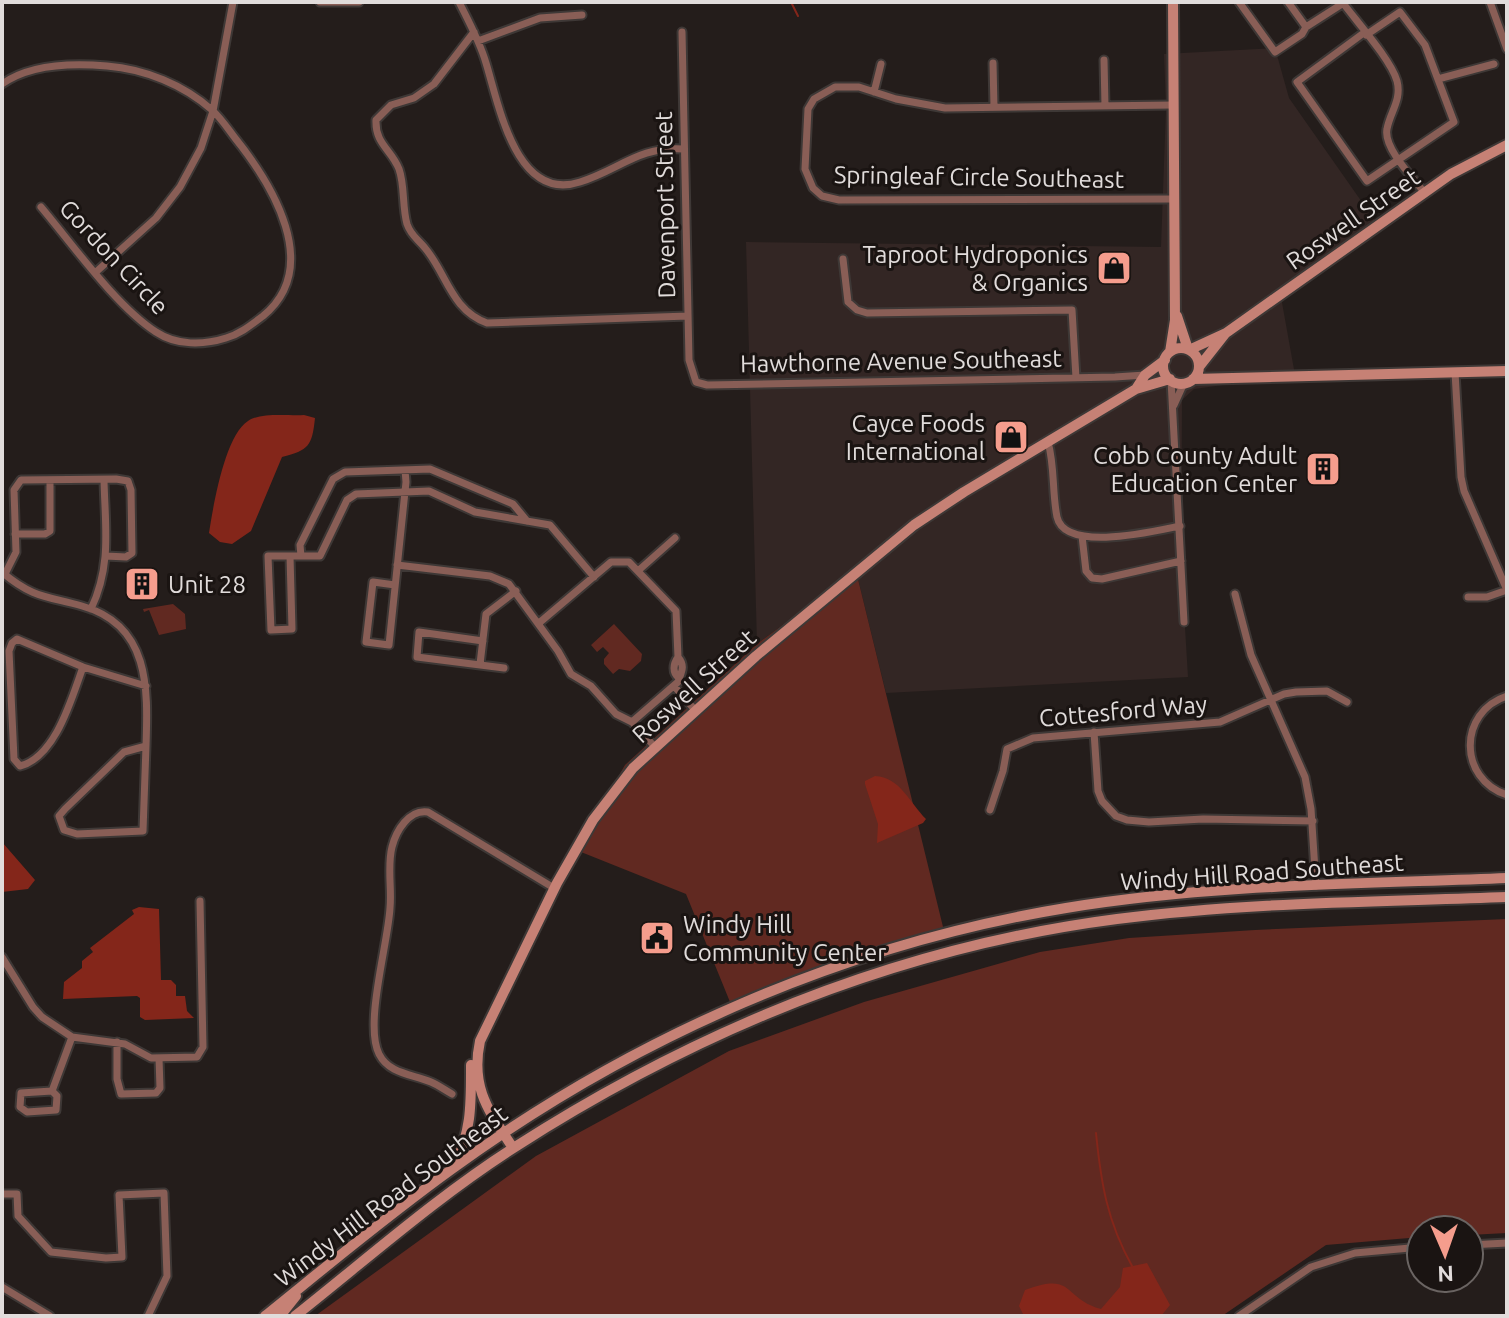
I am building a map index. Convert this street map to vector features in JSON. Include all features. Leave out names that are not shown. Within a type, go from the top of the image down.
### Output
[{"type":"main road","points":[[1173,2],[1175,311],[1164,369],[1171,380],[1507,371]]},
{"type":"main road","name":"Roswell Street","points":[[1189,350],[1226,333],[1451,174],[1507,145]]},
{"type":"main road","points":[[1175,311],[1189,350],[1198,359],[1199,367],[1188,381]]},
{"type":"main road","name":"Roswell Street","points":[[1199,367],[1226,333]]},
{"type":"main road","points":[[1168,356],[1179,348],[1189,350]]},
{"type":"main road","name":"Roswell Street","points":[[1133,390],[1168,356]]},
{"type":"main road","points":[[1199,367],[1239,379]]},
{"type":"main road","name":"Roswell Street","points":[[513,1148],[481,1096],[477,1060],[480,1041],[554,888],[612,793],[695,710],[914,525],[1133,390],[1171,380]]},
{"type":"main road","name":"Windy Hill Road Southeast","points":[[265,1316],[451,1170],[603,1072],[675,1035],[810,976],[973,927],[1068,908],[1202,891],[1507,878]]},
{"type":"main road","name":"Windy Hill Road Southeast","points":[[295,1316],[431,1208],[513,1148],[617,1085],[721,1032],[821,991],[945,953],[1050,929],[1163,913],[1507,897]]},
{"type":"main road","points":[[451,1170],[469,1131],[471,1063],[480,1041]]},
{"type":"main road","points":[[280,1316],[304,1285]]},
{"type":"street","points":[[96,272],[156,218],[180,187],[201,148],[213,111],[233,2]]},
{"type":"street","points":[[320,2],[359,2]]},
{"type":"street","points":[[459,2],[476,36],[512,143],[525,164],[546,181],[558,185],[582,182],[644,152],[683,149]]},
{"type":"street","points":[[1239,2],[1275,52],[1302,34],[1306,27],[1344,3],[1396,80],[1397,101],[1386,133],[1398,159],[1425,193]]},
{"type":"street","points":[[1288,2],[1306,27]]},
{"type":"street","points":[[1490,2],[1507,49]]},
{"type":"street","points":[[1400,12],[1425,45],[1454,122],[1367,181],[1297,82],[1366,34],[1400,12]]},
{"type":"street","points":[[582,15],[540,18],[476,36],[434,84],[414,98],[391,105],[376,120],[376,132],[397,164],[402,179],[404,211],[411,235],[425,248],[449,291],[463,308],[475,319],[487,323],[688,316]]},
{"type":"street","name":"Davenport Street","points":[[682,32],[692,377]]},
{"type":"street","points":[[1104,60],[1105,106]]},
{"type":"street","points":[[993,63],[994,107]]},
{"type":"street","points":[[874,92],[881,64]]},
{"type":"street","points":[[1438,79],[1494,64]]},
{"type":"street","name":"Gordon Circle","points":[[2,84],[24,71],[95,65],[121,67],[161,78],[183,89],[213,111],[268,183],[279,205],[291,263],[283,290],[269,311],[236,335],[195,344],[174,340],[158,334],[136,317],[41,207]]},
{"type":"street","name":"Springleaf Circle Southeast","points":[[1173,105],[945,108],[847,86],[835,87],[814,99],[808,109],[805,169],[813,188],[830,199],[1173,199]]},
{"type":"street","points":[[843,259],[848,302],[857,310],[867,313],[1072,310],[1076,378]]},
{"type":"street","points":[[1455,372],[1461,477],[1507,590],[1487,597],[1468,597]]},
{"type":"street","name":"Hawthorne Avenue Southeast","points":[[692,377],[696,382],[707,385],[1145,375]]},
{"type":"street","points":[[1115,377],[1133,390]]},
{"type":"street","points":[[1171,380],[1184,622]]},
{"type":"street","points":[[1174,405],[1188,381]]},
{"type":"street","points":[[1048,442],[1058,521],[1067,532],[1082,536],[1128,537],[1180,526]]},
{"type":"street","points":[[301,556],[300,545],[337,475],[345,472],[430,469],[513,504],[527,521]]},
{"type":"street","points":[[395,585],[373,582],[366,642],[389,645],[405,493],[405,470]]},
{"type":"street","points":[[106,556],[126,557],[132,553],[131,490],[128,481],[21,480],[16,485],[16,552],[4,573],[29,592],[91,609],[111,619],[132,641],[142,662],[146,686],[146,746],[143,831],[77,834],[64,830],[59,816],[65,809],[124,752],[146,746]]},
{"type":"street","points":[[15,534],[49,533],[50,480]]},
{"type":"street","points":[[91,609],[103,580],[106,556],[104,480]]},
{"type":"street","points":[[290,556],[292,629],[271,630],[268,556],[290,556],[301,556],[320,556],[351,497],[356,494],[429,491],[475,512],[550,525],[594,577]]},
{"type":"street","points":[[1082,536],[1086,571],[1092,578],[1102,579],[1181,561]]},
{"type":"street","points":[[639,570],[675,538]]},
{"type":"street","points":[[539,623],[614,561],[629,562],[639,570],[676,611],[678,657],[674,670],[679,678],[674,686],[632,722]]},
{"type":"street","points":[[397,565],[498,578],[516,591],[571,674],[591,686],[616,714],[632,722],[655,747]]},
{"type":"street","points":[[480,664],[489,611],[516,591]]},
{"type":"street","points":[[1235,594],[1251,655],[1305,777],[1313,821],[1316,886]]},
{"type":"street","points":[[483,641],[419,632],[417,657],[504,668]]},
{"type":"street","points":[[83,667],[57,734],[31,762],[23,766],[16,764],[9,651],[17,639],[83,667],[146,686]]},
{"type":"street","points":[[674,686],[695,710]]},
{"type":"street","name":"Cottesford Way","points":[[990,810],[1007,749],[1033,738],[1220,722],[1284,694],[1317,690],[1327,691],[1347,702]]},
{"type":"street","points":[[1507,696],[1482,709],[1471,738],[1472,759],[1477,772],[1486,784],[1507,795]]},
{"type":"street","points":[[1094,732],[1098,791],[1102,801],[1116,816],[1149,822],[1203,819],[1313,821]]},
{"type":"street","points":[[452,1094],[428,1080],[395,1070],[385,1063],[376,1046],[373,1023],[389,915],[393,843],[410,816],[416,811],[428,812],[554,888]]},
{"type":"street","points":[[2,957],[33,1007],[42,1017],[72,1037],[117,1042],[147,1057],[197,1057],[203,1051],[200,901]]},
{"type":"street","points":[[52,1091],[72,1037]]},
{"type":"street","points":[[117,1042],[117,1079],[121,1094],[156,1093],[160,1088],[159,1058]]},
{"type":"street","points":[[52,1091],[57,1096],[56,1110],[27,1112],[21,1109],[18,1100],[21,1093],[52,1091]]},
{"type":"street","points":[[2,1194],[17,1194],[18,1216],[51,1252],[106,1258],[122,1257],[119,1195],[164,1193],[167,1276],[148,1316]]},
{"type":"street","points":[[1485,1244],[1507,1243]]},
{"type":"street","points":[[1239,1316],[1311,1267],[1355,1253],[1405,1248]]},
{"type":"street","points":[[2,1287],[50,1316]]},
{"type":"shaded area","points":[[1275,48],[1289,98],[1378,225],[1281,297],[1295,375],[1194,389],[1182,400],[1181,561],[1188,677],[886,693],[856,571],[757,644],[746,242],[1161,247],[1166,108],[1164,54]]},
{"type":"shaded area","points":[[304,415],[315,418],[308,445],[282,457],[251,531],[232,544],[220,542],[209,533],[211,521],[227,456],[240,429],[260,416]]},
{"type":"shaded area","points":[[856,571],[944,931],[823,965],[730,1002],[686,894],[576,850],[625,765],[757,644]]},
{"type":"shaded area","points":[[173,604],[185,614],[186,629],[159,635],[149,610],[144,612],[143,609]]},
{"type":"shaded area","points":[[614,624],[642,654],[641,661],[630,671],[619,669],[613,674],[604,664],[609,653],[603,647],[597,652],[591,645]]},
{"type":"shaded area","points":[[875,776],[884,777],[898,786],[926,819],[923,823],[877,843],[878,824],[865,784]]},
{"type":"shaded area","points":[[2,842],[35,880],[28,889],[2,892]]},
{"type":"shaded area","points":[[139,907],[159,909],[161,980],[171,980],[176,985],[176,996],[185,996],[187,1011],[194,1018],[145,1020],[140,1017],[140,998],[137,996],[63,999],[64,982],[82,968],[82,961],[93,952],[90,948]]},
{"type":"shaded area","points":[[1507,919],[1507,1233],[1485,1234],[1485,1214],[1405,1214],[1405,1238],[1326,1245],[1222,1316],[315,1316],[536,1156],[729,1051],[864,1002],[1040,952],[1129,938]]},
{"type":"shaded area","points":[[1147,1263],[1170,1305],[1161,1316],[1024,1316],[1019,1306],[1025,1290],[1052,1283],[1067,1288],[1080,1299],[1101,1309],[1120,1287],[1123,1268]]},
{"type":"waterway","points":[[791,2],[798,16]]},
{"type":"waterway","points":[[1096,1133],[1106,1201],[1132,1266]]},
{"type":"place","name":"Taproot Hydroponics & Organics","points":[[1114,268]]},
{"type":"place","name":"Cayce Foods International","points":[[1011,437]]},
{"type":"place","name":"Cobb County Adult Education Center","points":[[1323,469]]},
{"type":"place","name":"Unit 28","points":[[142,584]]},
{"type":"place","name":"Windy Hill Community Center","points":[[657,938]]}]
